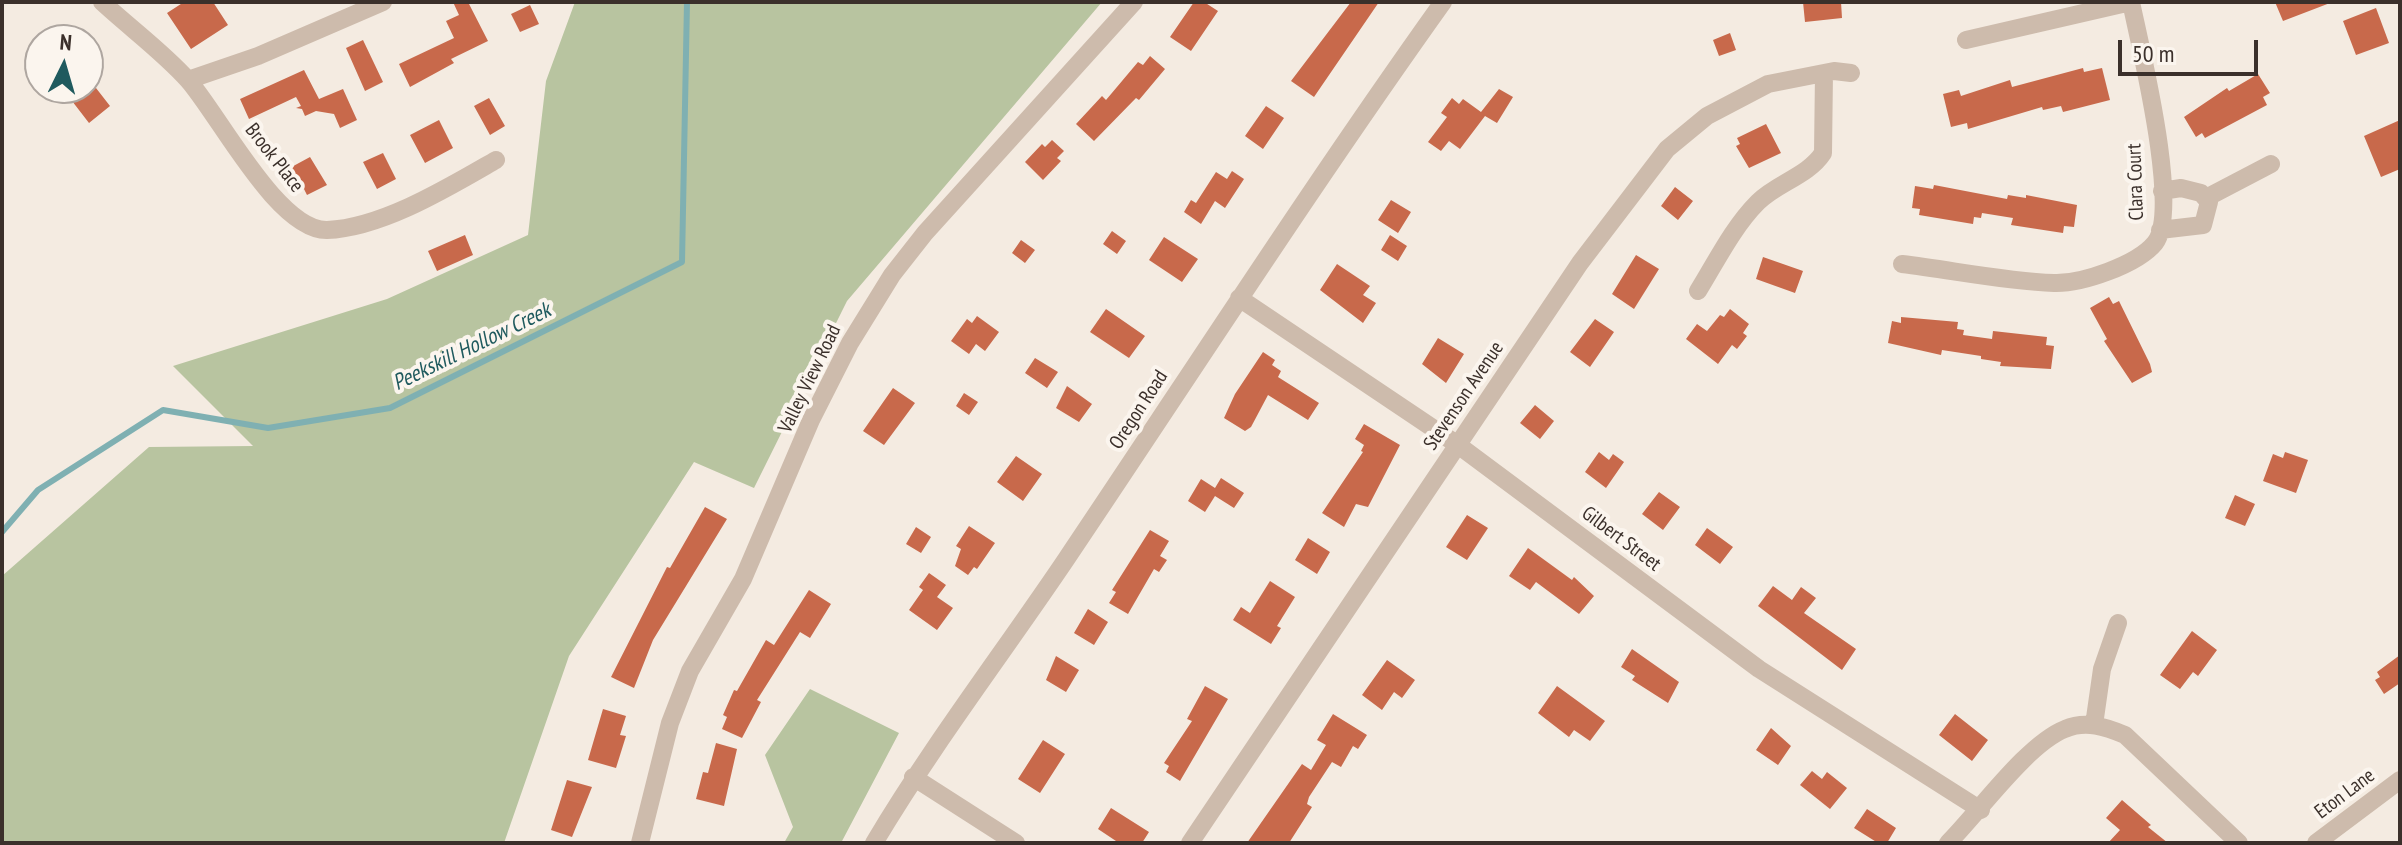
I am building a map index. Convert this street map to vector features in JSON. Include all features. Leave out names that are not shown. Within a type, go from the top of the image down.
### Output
[{"type":"street","name":"Brook Place","points":[[102,2],[188,80],[271,192],[287,211],[308,226],[326,230],[417,206],[496,160]]},
{"type":"street","points":[[188,80],[258,56],[383,2]]},
{"type":"street","name":"Valley View Road","points":[[640,843],[670,723],[690,671],[743,579],[811,420],[850,343],[892,275],[925,233],[1134,2]]},
{"type":"street","name":"Oregon Road","points":[[874,843],[913,777],[1066,560],[1239,298],[1443,2]]},
{"type":"street","points":[[1966,40],[2131,2]]},
{"type":"street","name":"Clara Court","points":[[1902,264],[2056,283],[2089,279],[2132,259],[2155,242],[2160,230],[2162,191],[2158,141],[2131,2]]},
{"type":"street","points":[[1698,291],[1746,215],[1760,200],[1810,167],[1823,153],[1824,73]]},
{"type":"street","name":"Stevenson Avenue","points":[[1190,843],[1580,263],[1667,149],[1707,116],[1768,84],[1824,73],[1851,73]]},
{"type":"street","points":[[2206,198],[2271,164]]},
{"type":"street","points":[[2160,230],[2203,225],[2209,202],[2201,193],[2181,188],[2162,191]]},
{"type":"street","name":"Gilbert Street","points":[[1239,298],[1458,445],[1759,669],[1981,810]]},
{"type":"street","points":[[2094,725],[2102,669],[2118,623]]},
{"type":"street","points":[[1948,843],[2029,754],[2050,736],[2067,728],[2094,725],[2125,735],[2239,843]]},
{"type":"street","points":[[913,777],[1016,843]]},
{"type":"street","name":"Eton Lane","points":[[2316,843],[2400,780]]},
{"type":"green space","points":[[575,2],[1102,2],[847,301],[754,488],[694,462],[569,656],[504,843],[2,843],[2,576],[149,447],[253,446],[173,366],[387,299],[528,235],[546,81]]},
{"type":"green space","points":[[810,689],[899,733],[841,843],[784,843],[793,827],[765,755]]},
{"type":"building","points":[[184,2],[213,2],[228,25],[191,49],[167,13]]},
{"type":"building","points":[[453,2],[468,2],[488,41],[451,59],[454,63],[410,87],[399,64],[454,38],[446,21],[459,15]]},
{"type":"building","points":[[1194,2],[1204,2],[1218,11],[1191,51],[1170,37]]},
{"type":"building","points":[[1351,2],[1379,2],[1314,97],[1291,81]]},
{"type":"building","points":[[1803,2],[1841,2],[1842,18],[1805,22]]},
{"type":"building","points":[[2275,2],[2329,2],[2330,3],[2283,21]]},
{"type":"building","points":[[530,5],[539,24],[520,32],[511,14]]},
{"type":"building","points":[[2376,8],[2389,43],[2356,55],[2343,21]]},
{"type":"building","points":[[1730,33],[1736,50],[1719,56],[1713,40]]},
{"type":"building","points":[[363,40],[383,82],[365,91],[346,48]]},
{"type":"building","points":[[1150,56],[1165,69],[1139,100],[1136,98],[1094,141],[1076,124],[1102,96],[1106,100],[1138,62],[1143,65]]},
{"type":"building","points":[[2083,68],[2084,72],[2102,68],[2110,100],[2063,112],[2061,106],[2043,110],[2042,107],[1968,129],[1967,123],[1951,127],[1943,94],[1959,90],[1961,96],[2010,80],[2012,87]]},
{"type":"building","points":[[304,70],[319,99],[343,89],[357,120],[340,128],[334,114],[316,111],[305,116],[302,109],[296,108],[301,106],[296,97],[249,119],[240,99]]},
{"type":"building","points":[[2258,74],[2270,93],[2263,97],[2267,105],[2205,138],[2202,133],[2196,137],[2184,117],[2227,88],[2229,91]]},
{"type":"building","points":[[1499,89],[1513,97],[1497,123],[1485,116],[1460,149],[1449,141],[1441,151],[1428,142],[1447,117],[1441,113],[1452,98],[1459,104],[1463,99],[1481,112]]},
{"type":"building","points":[[104,98],[110,106],[89,123],[74,104],[104,104]]},
{"type":"building","points":[[489,98],[505,126],[490,135],[474,106]]},
{"type":"building","points":[[1266,106],[1284,118],[1263,149],[1245,136]]},
{"type":"building","points":[[439,120],[453,148],[425,163],[410,135]]},
{"type":"building","points":[[2400,120],[2400,169],[2381,177],[2364,136]]},
{"type":"building","points":[[1766,124],[1781,153],[1749,168],[1736,146],[1740,144],[1737,138]]},
{"type":"building","points":[[1052,140],[1064,151],[1057,158],[1061,161],[1043,180],[1025,162],[1042,144],[1045,147]]},
{"type":"building","points":[[383,153],[396,179],[377,189],[363,162]]},
{"type":"building","points":[[310,157],[327,185],[307,195],[304,189],[298,192],[286,170]]},
{"type":"building","points":[[1232,171],[1244,179],[1225,208],[1215,201],[1201,224],[1184,212],[1191,200],[1196,203],[1216,172],[1227,179]]},
{"type":"building","points":[[1934,185],[2007,199],[2008,195],[2026,198],[2026,195],[2077,205],[2074,227],[2064,226],[2063,233],[2011,225],[2013,218],[1982,213],[1981,218],[1974,217],[1973,224],[1919,215],[1920,209],[1912,208],[1915,186],[1933,189]]},
{"type":"building","points":[[1675,187],[1693,201],[1678,220],[1661,206]]},
{"type":"building","points":[[1391,200],[1411,212],[1398,233],[1378,220]]},
{"type":"building","points":[[1112,231],[1126,241],[1117,254],[1103,244]]},
{"type":"building","points":[[465,235],[473,255],[437,271],[428,251]]},
{"type":"building","points":[[1390,235],[1407,246],[1398,261],[1381,250]]},
{"type":"building","points":[[1164,237],[1198,259],[1182,282],[1149,260]]},
{"type":"building","points":[[1021,240],[1035,250],[1025,263],[1012,253]]},
{"type":"building","points":[[1636,255],[1659,269],[1634,309],[1612,294]]},
{"type":"building","points":[[1763,257],[1803,271],[1795,293],[1756,279]]},
{"type":"building","points":[[1337,264],[1370,286],[1363,295],[1376,303],[1363,323],[1320,290]]},
{"type":"building","points":[[2109,297],[2113,304],[2119,301],[2150,364],[2152,372],[2132,383],[2104,341],[2107,339],[2090,308]]},
{"type":"building","points":[[1106,309],[1145,336],[1129,358],[1090,332]]},
{"type":"building","points":[[1730,309],[1749,324],[1743,333],[1747,336],[1737,349],[1732,345],[1718,364],[1686,339],[1697,324],[1707,331],[1720,315],[1724,317]]},
{"type":"building","points":[[977,316],[999,332],[985,351],[976,344],[969,354],[951,341],[967,319],[972,323]]},
{"type":"building","points":[[1901,317],[1958,322],[1957,329],[1964,330],[1963,335],[1992,339],[1993,331],[2047,337],[2046,345],[2054,346],[2051,369],[2000,366],[2001,362],[1981,359],[1981,356],[1942,350],[1941,355],[1888,343],[1892,321],[1901,323]]},
{"type":"building","points":[[1595,319],[1614,332],[1590,367],[1570,352]]},
{"type":"building","points":[[1438,338],[1464,354],[1446,383],[1422,364]]},
{"type":"building","points":[[1263,352],[1275,360],[1272,365],[1281,371],[1278,377],[1319,403],[1308,420],[1268,395],[1251,427],[1245,431],[1224,418],[1235,394]]},
{"type":"building","points":[[1035,358],[1058,372],[1047,388],[1025,373]]},
{"type":"building","points":[[1067,386],[1092,404],[1079,422],[1056,408]]},
{"type":"building","points":[[893,388],[915,403],[884,445],[863,431]]},
{"type":"building","points":[[964,393],[978,402],[969,415],[956,406]]},
{"type":"building","points":[[1535,405],[1554,421],[1540,439],[1520,423]]},
{"type":"building","points":[[1364,424],[1400,445],[1368,507],[1356,504],[1344,527],[1322,513],[1363,452],[1364,445],[1355,439]]},
{"type":"building","points":[[1599,452],[1609,460],[1613,454],[1624,462],[1606,488],[1585,472]]},
{"type":"building","points":[[2285,452],[2308,460],[2296,493],[2263,481],[2273,454],[2283,458]]},
{"type":"building","points":[[1016,456],[1042,474],[1023,501],[997,482]]},
{"type":"building","points":[[1221,478],[1244,493],[1234,508],[1215,496],[1205,512],[1188,501],[1201,479],[1215,488]]},
{"type":"building","points":[[1659,492],[1680,507],[1663,530],[1642,514]]},
{"type":"building","points":[[2235,495],[2255,504],[2245,526],[2225,518]]},
{"type":"building","points":[[705,507],[727,519],[653,640],[634,688],[611,677],[667,567],[670,568]]},
{"type":"building","points":[[1467,515],[1488,528],[1467,560],[1446,547]]},
{"type":"building","points":[[969,526],[995,543],[977,569],[974,567],[968,575],[955,566],[961,549],[956,546]]},
{"type":"building","points":[[916,527],[931,537],[921,553],[906,544]]},
{"type":"building","points":[[1707,528],[1733,547],[1720,564],[1695,545]]},
{"type":"building","points":[[1150,530],[1169,541],[1160,556],[1167,560],[1159,572],[1154,569],[1128,614],[1109,603],[1116,592],[1112,590]]},
{"type":"building","points":[[1308,538],[1330,552],[1317,574],[1295,560]]},
{"type":"building","points":[[1528,548],[1572,580],[1574,577],[1594,596],[1579,614],[1536,582],[1530,590],[1509,576]]},
{"type":"building","points":[[929,573],[946,585],[937,597],[953,608],[937,630],[909,610],[923,590],[919,587]]},
{"type":"building","points":[[1270,581],[1295,597],[1277,626],[1281,628],[1271,644],[1233,620],[1241,607],[1250,613]]},
{"type":"building","points":[[1773,586],[1792,600],[1801,587],[1816,598],[1804,613],[1856,649],[1842,670],[1758,606]]},
{"type":"building","points":[[809,590],[831,604],[810,638],[800,632],[757,700],[761,702],[742,738],[722,729],[727,717],[723,715],[734,690],[737,691],[766,640],[774,645]]},
{"type":"building","points":[[1088,609],[1108,622],[1094,645],[1074,633]]},
{"type":"building","points":[[2192,631],[2217,650],[2198,676],[2193,672],[2180,689],[2160,675]]},
{"type":"building","points":[[1632,649],[1679,682],[1668,703],[1632,680],[1635,676],[1621,667]]},
{"type":"building","points":[[2400,655],[2400,683],[2384,694],[2375,680],[2380,677],[2377,672]]},
{"type":"building","points":[[1056,656],[1079,670],[1066,692],[1046,680]]},
{"type":"building","points":[[1387,660],[1415,680],[1402,698],[1394,692],[1382,710],[1362,695]]},
{"type":"building","points":[[1205,686],[1228,699],[1180,781],[1166,772],[1169,766],[1164,763],[1192,721],[1187,719]]},
{"type":"building","points":[[1557,686],[1605,721],[1590,741],[1574,730],[1569,737],[1538,713]]},
{"type":"building","points":[[603,709],[626,716],[620,735],[626,736],[616,768],[588,760]]},
{"type":"building","points":[[1333,714],[1367,735],[1358,749],[1353,746],[1341,767],[1332,762],[1309,797],[1307,804],[1312,807],[1289,843],[1247,843],[1302,764],[1311,770],[1326,745],[1317,740]]},
{"type":"building","points":[[1955,714],[1988,740],[1972,761],[1939,735]]},
{"type":"building","points":[[1771,728],[1791,746],[1778,765],[1756,750]]},
{"type":"building","points":[[1043,740],[1065,754],[1040,793],[1018,779]]},
{"type":"building","points":[[716,743],[737,749],[724,806],[696,799],[703,772],[708,773]]},
{"type":"building","points":[[1812,771],[1822,779],[1827,772],[1847,788],[1830,809],[1800,785]]},
{"type":"building","points":[[567,780],[592,787],[572,837],[551,830]]},
{"type":"building","points":[[2122,800],[2168,843],[2108,843],[2120,830],[2106,818]]},
{"type":"building","points":[[1111,808],[1149,832],[1142,843],[1119,843],[1098,829]]},
{"type":"building","points":[[1867,809],[1896,828],[1887,843],[1878,843],[1854,828]]},
{"type":"waterway","name":"Peekskill Hollow Creek","points":[[2,532],[38,490],[163,410],[268,428],[390,408],[682,262],[687,2]]}]
